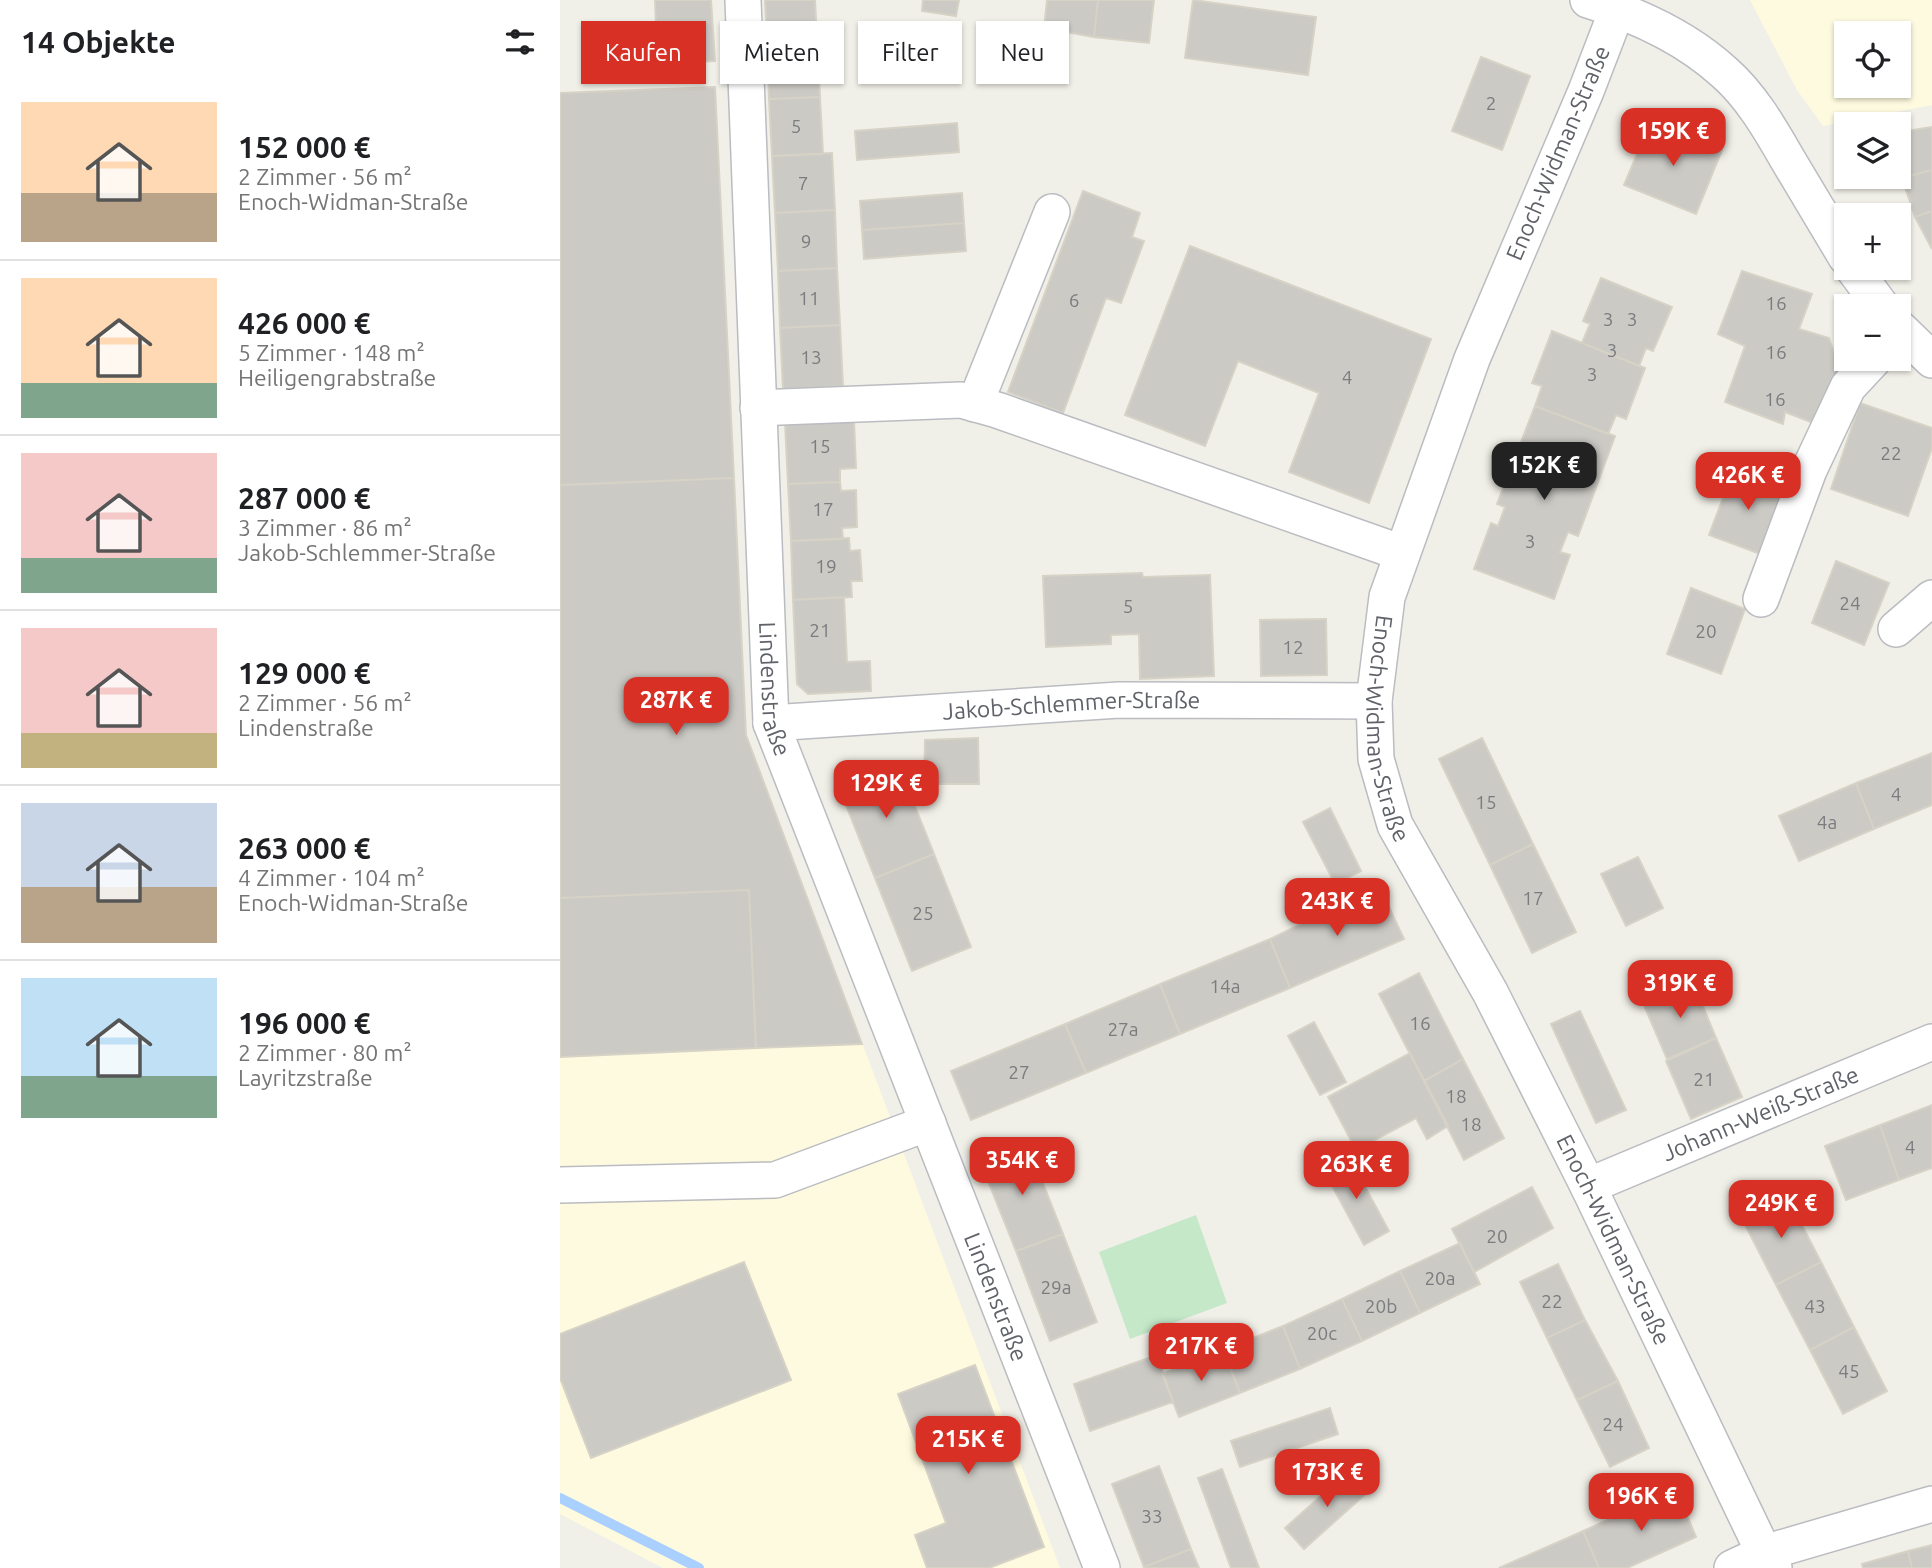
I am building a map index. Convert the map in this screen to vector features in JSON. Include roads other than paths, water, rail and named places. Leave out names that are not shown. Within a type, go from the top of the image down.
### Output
[{"type":"street","name":"Lindenstraße","points":[[743,0],[771,723],[1102,1568]]},
{"type":"street","points":[[1609,3],[1700,52],[1726,73],[1765,122],[1834,237]]},
{"type":"street","name":"Enoch-Widman-Straße","points":[[1609,3],[1586,91],[1472,359],[1387,597],[1374,701],[1376,758],[1395,825],[1490,992],[1588,1186],[1769,1560]]},
{"type":"street","points":[[975,404],[1052,212]]},
{"type":"street","points":[[1862,280],[1873,294]]},
{"type":"street","points":[[1911,339],[1932,360]]},
{"type":"street","points":[[1761,599],[1809,470],[1848,387],[1863,371]]},
{"type":"street","points":[[758,408],[961,400],[1402,553]]},
{"type":"street","points":[[1896,629],[1932,598]]},
{"type":"street","name":"Jakob-Schlemmer-Straße","points":[[771,723],[1119,700],[1374,701]]},
{"type":"street","name":"Johann-Weiß-Straße","points":[[1588,1186],[1932,1042]]},
{"type":"street","points":[[560,1185],[775,1180],[928,1123]]},
{"type":"street","points":[[1732,1568],[1769,1560],[1932,1504]]},
{"type":"waterway","points":[[560,1498],[699,1568]]}]
